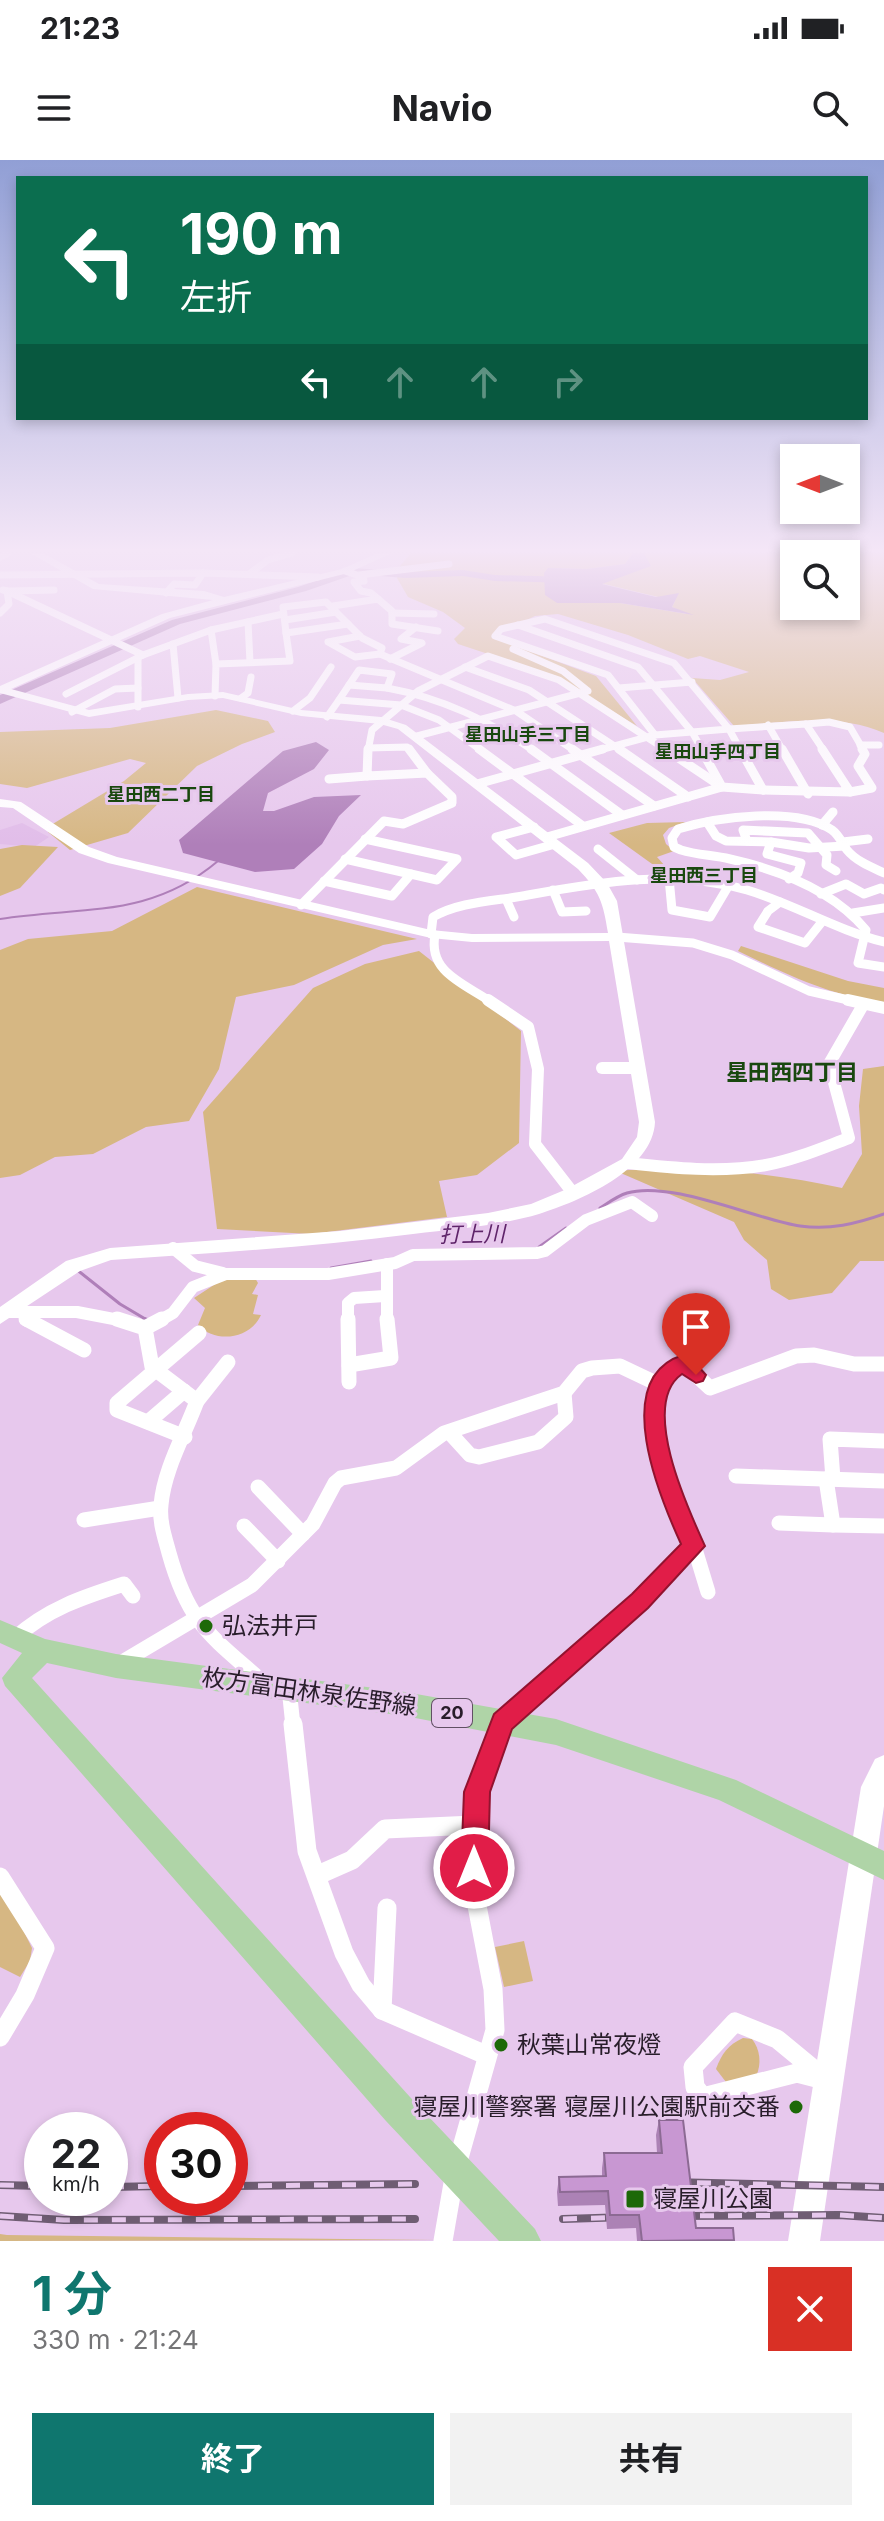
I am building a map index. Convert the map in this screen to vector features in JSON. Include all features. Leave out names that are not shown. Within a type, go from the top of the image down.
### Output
[{"type":"main road","name":"枚方富田林泉佐野線","points":[[7,1635],[42,1650],[116,1666],[278,1686],[556,1732],[726,1789],[874,1860]]},
{"type":"main road","points":[[42,1650],[8,1684],[455,2172],[523,2241]]},
{"type":"street","points":[[9,693],[94,650]]},
{"type":"street","points":[[128,650],[141,656]]},
{"type":"street","points":[[66,694],[157,650]]},
{"type":"street","points":[[174,650],[178,698]]},
{"type":"street","points":[[214,650],[215,696]]},
{"type":"street","points":[[249,650],[250,662]]},
{"type":"street","points":[[216,664],[290,661],[288,650]]},
{"type":"street","points":[[343,650],[355,657],[380,654],[516,711],[654,806]]},
{"type":"street","points":[[380,654],[381,650]]},
{"type":"street","points":[[390,659],[408,650]]},
{"type":"street","points":[[488,656],[490,650]]},
{"type":"street","points":[[417,736],[588,691],[582,682],[515,650]]},
{"type":"street","points":[[538,650],[608,675],[652,737]]},
{"type":"street","points":[[552,655],[564,650]]},
{"type":"street","points":[[591,650],[638,667],[692,732],[722,787]]},
{"type":"street","points":[[639,650],[674,663],[692,682],[729,729],[763,791]]},
{"type":"street","points":[[138,707],[141,656]]},
{"type":"street","points":[[367,776],[372,730],[381,721],[440,677],[488,656],[559,680],[652,737],[722,787]]},
{"type":"street","points":[[293,711],[310,698],[331,667]]},
{"type":"street","points":[[465,667],[529,690],[551,702],[688,797]]},
{"type":"street","points":[[327,717],[359,670],[392,674],[387,688]]},
{"type":"street","points":[[241,698],[248,693],[253,680]]},
{"type":"street","points":[[89,682],[115,689],[138,688]]},
{"type":"street","points":[[619,688],[692,682]]},
{"type":"street","points":[[349,685],[418,691],[459,706],[484,719],[622,815]]},
{"type":"street","points":[[72,712],[115,689]]},
{"type":"street","points":[[8,1310],[57,1275],[83,1262],[110,1254],[340,1237],[488,1219],[535,1209],[573,1193],[628,1163],[646,1137],[639,1068],[617,937],[610,901],[602,886],[545,836],[417,736],[381,721],[327,717],[241,698],[178,698],[105,713],[72,712],[9,693]]},
{"type":"street","points":[[339,700],[401,705],[451,727],[583,826]]},
{"type":"street","points":[[806,724],[850,792]]},
{"type":"street","points":[[477,784],[652,737],[768,725],[843,724],[850,727],[866,757],[858,766],[872,788],[808,794],[722,787],[545,836]]},
{"type":"street","points":[[768,725],[808,794]]},
{"type":"street","points":[[860,745],[879,745]]},
{"type":"street","points":[[301,905],[384,821],[403,824],[452,803],[452,797],[427,773],[407,747],[368,748]]},
{"type":"street","points":[[329,779],[427,773]]},
{"type":"street","points":[[0,803],[16,805],[84,850],[113,860],[301,905],[433,934],[677,940],[714,948],[809,991],[884,1008]]},
{"type":"street","points":[[822,825],[833,812]]},
{"type":"street","points":[[883,872],[861,861],[833,831],[822,825],[772,818],[707,822],[678,829],[672,838],[674,847],[685,852],[750,864],[821,894],[853,913],[866,930],[858,963],[884,967]]},
{"type":"street","points":[[707,822],[721,839],[821,848],[868,839]]},
{"type":"street","points":[[747,841],[743,830],[804,832],[813,836],[827,855],[826,865],[836,871]]},
{"type":"street","points":[[345,859],[437,880],[457,859],[365,839]]},
{"type":"street","points":[[771,842],[767,854],[801,863],[798,873],[789,879]]},
{"type":"street","points":[[598,849],[637,880]]},
{"type":"street","points":[[324,881],[392,896],[411,874]]},
{"type":"street","points":[[669,878],[672,910],[710,917],[729,885]]},
{"type":"street","points":[[573,1193],[535,1144],[540,1092],[533,1039],[528,1027],[436,964],[432,950],[433,917],[445,909],[553,890],[669,878],[729,885],[780,902],[821,923],[884,942]]},
{"type":"street","points":[[821,894],[846,884],[864,894],[881,888],[884,890]]},
{"type":"street","points":[[553,890],[562,912],[586,911]]},
{"type":"street","points":[[506,899],[514,917]]},
{"type":"street","points":[[780,902],[768,911],[758,927],[805,943],[821,923]]},
{"type":"street","points":[[853,913],[884,908]]},
{"type":"street","points":[[628,1163],[666,1167],[762,1166],[783,1162],[849,1138],[829,1064],[863,1005]]},
{"type":"street","points":[[602,1068],[639,1068]]},
{"type":"street","points":[[173,1248],[178,1257],[191,1265],[226,1274],[312,1275],[387,1264],[413,1255],[545,1251],[586,1220],[632,1202],[652,1216]]},
{"type":"street","points":[[349,1365],[391,1358],[385,1296],[387,1264]]},
{"type":"street","points":[[8,1310],[89,1311],[145,1328],[173,1313],[193,1287],[226,1274]]},
{"type":"street","points":[[349,1382],[348,1303],[354,1298],[385,1296]]},
{"type":"street","points":[[8,1310],[84,1350]]},
{"type":"street","points":[[145,1328],[152,1367],[190,1396]]},
{"type":"street","points":[[185,1437],[117,1410],[117,1403],[199,1333]]},
{"type":"street","points":[[708,1592],[694,1546],[671,1498],[654,1426],[655,1405],[663,1376],[683,1363],[710,1388],[796,1356],[814,1355],[854,1364],[884,1364]]},
{"type":"street","points":[[148,1422],[190,1396],[228,1362]]},
{"type":"street","points":[[116,1666],[252,1585],[303,1534],[341,1478],[396,1468],[449,1432],[564,1393],[582,1371],[592,1368],[620,1366],[660,1385]]},
{"type":"street","points":[[449,1432],[470,1455],[479,1457],[538,1442],[566,1417],[564,1393]]},
{"type":"street","points":[[190,1396],[185,1437],[173,1456],[160,1508],[170,1560],[193,1619],[278,1686],[307,1851],[344,1953],[361,1985],[382,2010],[486,2055]]},
{"type":"street","points":[[833,1525],[830,1439],[884,1441]]},
{"type":"street","points":[[736,1476],[884,1481]]},
{"type":"street","points":[[258,1487],[303,1534]]},
{"type":"street","points":[[84,1520],[160,1508]]},
{"type":"street","points":[[779,1523],[884,1526]]},
{"type":"street","points":[[244,1526],[278,1561]]},
{"type":"street","points":[[443,2241],[455,2172],[495,2030],[493,1989],[474,1890],[474,1825],[477,1792],[502,1722],[640,1601],[694,1546]]},
{"type":"street","points":[[7,1635],[51,1608],[124,1584],[133,1596]]},
{"type":"street","points":[[804,2241],[817,2140],[874,1860],[874,1787],[884,1767]]},
{"type":"street","points":[[318,1875],[352,1860],[385,1829],[474,1825]]},
{"type":"street","points":[[0,1877],[45,1948],[25,1995],[0,2037]]},
{"type":"street","points":[[382,2010],[387,1908]]},
{"type":"street","points":[[735,2022],[777,2039],[828,2081],[797,2073],[703,2097],[695,2087],[693,2067],[735,2022]]},
{"type":"shaded area","points":[[477,650],[526,650],[596,676],[637,726],[552,675]]},
{"type":"shaded area","points":[[666,650],[884,650],[884,733],[829,721],[734,726],[692,678],[720,680],[749,672],[700,656],[688,659]]},
{"type":"shaded area","points":[[216,710],[268,721],[275,732],[197,766],[128,833],[70,850],[48,832],[51,825],[124,781],[146,763],[130,759],[27,788],[0,784],[0,732],[110,728]]},
{"type":"shaded area","points":[[316,742],[329,750],[314,769],[268,793],[263,811],[274,811],[314,797],[361,795],[339,816],[322,844],[294,869],[255,872],[183,853],[179,840],[283,751]]},
{"type":"shaded area","points":[[686,822],[669,828],[663,835],[666,844],[674,851],[657,857],[665,866],[666,874],[609,833],[647,823]]},
{"type":"shaded area","points":[[22,823],[49,837],[34,847],[0,844],[0,830]]},
{"type":"shaded area","points":[[22,845],[58,847],[20,888],[0,896],[0,849]]},
{"type":"shaded area","points":[[197,887],[417,939],[383,945],[294,985],[236,997],[219,1069],[189,1121],[146,1127],[93,1154],[55,1157],[20,1175],[0,1178],[0,950],[28,939],[112,931]]},
{"type":"shaded area","points":[[741,946],[848,981],[884,988],[884,1002],[846,995],[809,983],[738,951]]},
{"type":"shaded area","points":[[419,951],[521,1031],[519,1143],[477,1175],[439,1181],[447,1217],[311,1234],[217,1229],[203,1112],[313,988],[365,964]]},
{"type":"shaded area","points":[[884,1066],[884,1261],[860,1261],[832,1293],[789,1300],[771,1289],[767,1260],[744,1240],[734,1222],[616,1171],[730,1171],[842,1188],[862,1154],[859,1106],[863,1069]]},
{"type":"shaded area","points":[[255,1278],[258,1283],[252,1294],[258,1295],[253,1314],[261,1315],[249,1329],[241,1334],[223,1337],[198,1325],[205,1308],[194,1298],[223,1279]]},
{"type":"shaded area","points":[[3,1889],[32,1948],[30,1961],[20,1977],[0,1967],[0,1890]]},
{"type":"shaded area","points":[[524,1941],[533,1981],[504,1987],[495,1947]]},
{"type":"shaded area","points":[[743,2038],[752,2039],[757,2047],[758,2071],[756,2076],[729,2086],[716,2069],[726,2050]]},
{"type":"shaded area","points":[[0,2234],[7,2235],[436,2240],[0,2241]]},
{"type":"building","points":[[659,2120],[683,2120],[696,2228],[733,2228],[734,2240],[642,2241],[639,2215],[610,2215],[608,2191],[560,2192],[559,2177],[606,2176],[604,2153],[662,2153]]},
{"type":"waterway","points":[[0,700],[113,650]]},
{"type":"waterway","name":"打上川","points":[[0,919],[114,907],[141,901],[192,880],[218,861]]},
{"type":"waterway","name":"打上川","points":[[600,1208],[623,1194],[645,1190],[689,1196],[800,1226],[843,1225],[884,1214]]},
{"type":"waterway","name":"打上川","points":[[539,1247],[566,1228]]},
{"type":"waterway","name":"打上川","points":[[331,1268],[371,1261]]},
{"type":"waterway","name":"打上川","points":[[76,1269],[120,1304],[147,1320],[144,1319]]},
{"type":"railway","points":[[669,2182],[884,2187]]},
{"type":"railway","points":[[248,2186],[415,2184]]},
{"type":"railway","points":[[0,2185],[24,2186]]},
{"type":"railway","points":[[128,2187],[144,2186]]},
{"type":"railway","points":[[672,2216],[839,2215],[884,2218]]},
{"type":"railway","points":[[0,2216],[64,2220],[415,2219]]},
{"type":"railway","points":[[563,2219],[628,2217]]},
{"type":"place","name":"弘法井戸","points":[[206,1626]]},
{"type":"place","name":"秋葉山常夜燈","points":[[501,2045]]},
{"type":"place","name":"寝屋川警察署 寝屋川公園駅前交番","points":[[796,2107]]},
{"type":"place","name":"寝屋川公園","points":[[635,2199]]},
{"type":"district","name":"星田山手三丁目","points":[[528,735]]},
{"type":"district","name":"星田山手四丁目","points":[[718,752]]},
{"type":"district","name":"星田西二丁目","points":[[161,795]]},
{"type":"district","name":"星田西三丁目","points":[[704,876]]},
{"type":"district","name":"星田西四丁目","points":[[792,1072]]},
{"type":"route","points":[[474,1868],[477,1792],[502,1722],[640,1601],[694,1546],[671,1498],[654,1426],[655,1405],[663,1376],[683,1363],[696,1375]]}]
